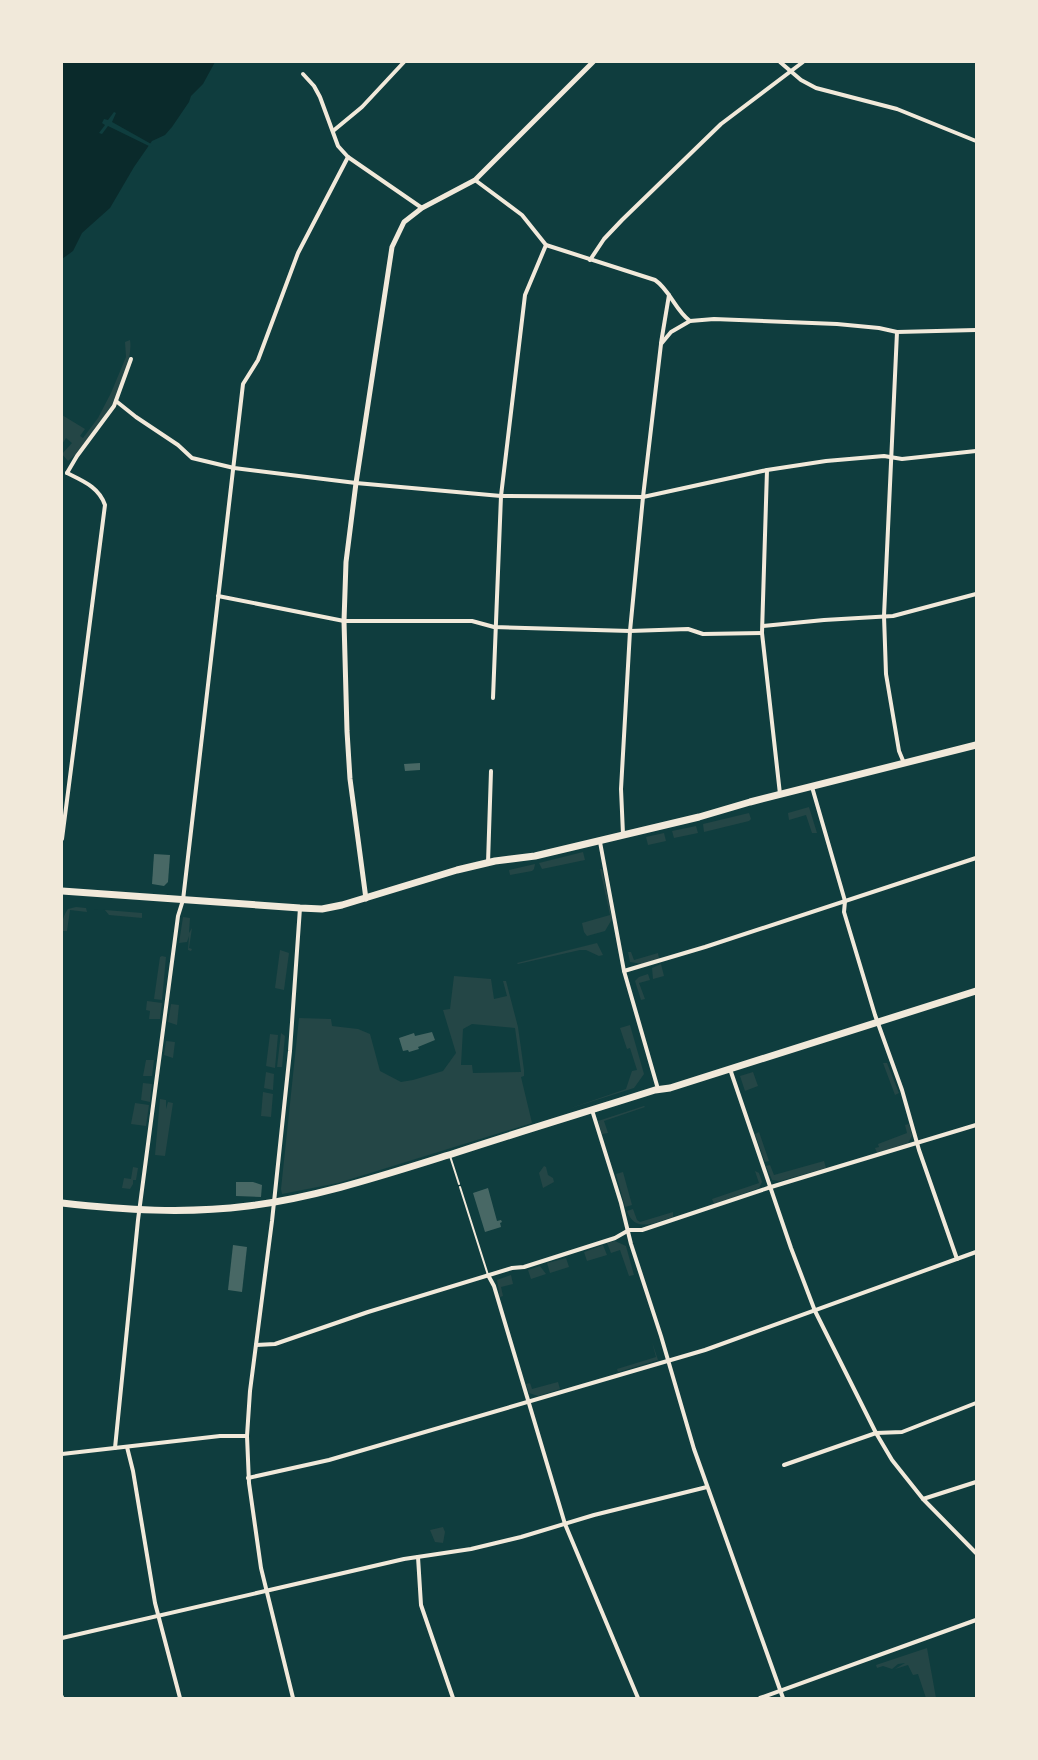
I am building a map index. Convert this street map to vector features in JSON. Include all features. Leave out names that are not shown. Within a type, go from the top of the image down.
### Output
[{"type":"highway","points":[[62,891],[300,908],[330,908],[488,863],[535,856],[699,818],[750,802],[976,745]]},
{"type":"highway","points":[[62,1203],[139,1210],[204,1210],[274,1202],[357,1183],[658,1089],[670,1088],[976,991]]},
{"type":"street","points":[[333,131],[362,107],[404,62]]},
{"type":"street","points":[[366,899],[350,779],[347,731],[344,621],[346,562],[392,247],[404,222],[422,208],[475,180],[593,62]]},
{"type":"street","points":[[780,62],[801,80],[816,88],[897,109],[976,141]]},
{"type":"street","points":[[590,260],[604,239],[622,220],[721,124],[803,62]]},
{"type":"street","points":[[303,74],[320,97],[338,146],[348,157],[422,208]]},
{"type":"street","points":[[115,1448],[139,1210],[178,916],[183,900],[243,384],[258,360],[298,252],[348,157]]},
{"type":"street","points":[[475,180],[522,215],[546,245],[655,280],[690,321]]},
{"type":"street","points":[[493,698],[501,496],[525,295],[546,245]]},
{"type":"street","points":[[623,835],[621,789],[630,631],[643,497],[669,295]]},
{"type":"street","points":[[661,344],[670,332],[690,321],[714,319],[837,324],[897,332],[976,330]]},
{"type":"street","points":[[897,332],[884,616],[886,674],[899,751],[904,764]]},
{"type":"street","points":[[67,472],[116,400],[132,359]]},
{"type":"street","points":[[116,400],[136,417],[178,445],[192,458],[234,468],[356,483],[501,496],[643,497],[767,470],[826,461],[892,457],[902,459],[976,451]]},
{"type":"street","points":[[767,470],[762,633],[780,795]]},
{"type":"street","points":[[62,473],[67,472],[89,484],[97,490],[105,505],[64,804],[62,839]]},
{"type":"street","points":[[763,626],[906,614],[976,594]]},
{"type":"street","points":[[218,596],[344,621],[472,621],[495,627],[630,631],[688,629],[703,634],[762,633]]},
{"type":"street","points":[[488,863],[491,771]]},
{"type":"street","points":[[812,787],[845,901],[844,912],[877,1023],[905,1098],[957,1259]]},
{"type":"street","points":[[599,841],[624,971],[658,1089]]},
{"type":"street","points":[[624,971],[705,947],[976,858]]},
{"type":"street","points":[[292,1698],[259,1556],[249,1478],[247,1436],[290,1051],[300,908]]},
{"type":"street","points":[[730,1069],[814,1311],[876,1433],[892,1461],[923,1499],[976,1553]]},
{"type":"street","points":[[592,1110],[707,1487],[783,1698]]},
{"type":"street","points":[[256,1345],[275,1344],[364,1313],[615,1238],[629,1230],[642,1230],[771,1187],[976,1125]]},
{"type":"street","points":[[249,1478],[320,1462],[705,1350],[976,1252]]},
{"type":"street","points":[[488,1275],[494,1286],[565,1524],[638,1698]]},
{"type":"street","points":[[784,1466],[876,1433],[902,1432],[976,1403]]},
{"type":"street","points":[[62,1454],[220,1436],[247,1436]]},
{"type":"street","points":[[127,1447],[157,1616],[180,1698]]},
{"type":"street","points":[[923,1499],[976,1482]]},
{"type":"street","points":[[62,1638],[405,1558],[471,1549],[707,1487]]},
{"type":"street","points":[[418,1557],[421,1605],[453,1698]]},
{"type":"street","points":[[760,1698],[976,1620]]},
{"type":"lane","points":[[450,1154],[488,1275]]},
{"type":"shaded area","points":[[62,62],[215,62],[203,84],[191,96],[172,127],[165,135],[152,141],[110,208],[82,233],[73,251],[62,259]]},
{"type":"shaded area","points":[[130,340],[128,364],[115,400],[75,455],[68,461],[62,454],[72,443],[66,438],[62,444],[62,415],[85,429],[80,436],[83,438],[98,418],[111,393],[126,357],[125,342]]},
{"type":"shaded area","points":[[809,807],[817,833],[812,833],[806,815],[789,820],[788,813]]},
{"type":"shaded area","points":[[749,813],[751,819],[749,821],[704,832],[703,824]]},
{"type":"shaded area","points":[[696,826],[698,833],[674,838],[672,831]]},
{"type":"shaded area","points":[[664,833],[666,841],[648,845],[646,837]]},
{"type":"shaded area","points":[[583,852],[585,860],[542,869],[539,863]]},
{"type":"shaded area","points":[[535,864],[532,871],[510,875],[509,870]]},
{"type":"shaded area","points":[[600,869],[602,869],[612,919],[605,931],[587,936],[582,923],[610,915]]},
{"type":"shaded area","points":[[86,908],[87,912],[70,910],[67,931],[63,931],[62,923],[65,914],[68,909]]},
{"type":"shaded area","points":[[93,909],[142,913],[142,918],[109,915],[105,910]]},
{"type":"shaded area","points":[[183,917],[190,918],[189,933],[192,928],[189,948],[192,949],[191,951],[188,950],[189,936],[187,942],[179,943]]},
{"type":"shaded area","points":[[597,943],[603,955],[599,956],[586,950],[580,950],[517,963]]},
{"type":"shaded area","points":[[280,950],[289,953],[284,990],[275,988]]},
{"type":"shaded area","points":[[628,952],[631,952],[634,960],[658,953],[659,959],[642,964],[630,962]]},
{"type":"shaded area","points":[[162,956],[166,957],[162,1000],[154,999]]},
{"type":"shaded area","points":[[661,964],[664,976],[653,979],[652,968]]},
{"type":"shaded area","points":[[648,974],[650,980],[639,983],[645,999],[641,1000],[635,981]]},
{"type":"shaded area","points":[[454,976],[491,979],[494,999],[507,996],[503,981],[506,981],[518,1027],[524,1070],[524,1076],[521,1077],[532,1123],[338,1183],[282,1194],[299,1018],[331,1019],[332,1026],[358,1029],[370,1034],[380,1071],[401,1082],[443,1071],[456,1053],[443,1010],[450,1009]],"holes":[[[472,1024],[515,1028],[521,1072],[473,1073],[472,1065],[461,1065],[463,1029]]]},
{"type":"shaded area","points":[[147,1001],[162,1003],[160,1019],[149,1019],[150,1011],[146,1010]]},
{"type":"shaded area","points":[[171,1004],[179,1005],[177,1025],[168,1022]]},
{"type":"shaded area","points":[[630,1025],[644,1074],[634,1088],[568,1109],[626,1089],[632,1071],[637,1070],[620,1028]]},
{"type":"shaded area","points":[[281,1033],[285,1036],[282,1067],[277,1067]]},
{"type":"shaded area","points":[[270,1034],[278,1035],[275,1068],[266,1066]]},
{"type":"shaded area","points":[[166,1041],[175,1042],[173,1058],[164,1055]]},
{"type":"shaded area","points":[[146,1060],[154,1060],[152,1076],[143,1076]]},
{"type":"shaded area","points":[[883,1063],[887,1063],[899,1093],[895,1095]]},
{"type":"shaded area","points":[[266,1072],[274,1074],[273,1090],[264,1088]]},
{"type":"shaded area","points":[[753,1072],[758,1086],[745,1091],[740,1076]]},
{"type":"shaded area","points":[[143,1083],[152,1084],[150,1102],[141,1100]]},
{"type":"shaded area","points":[[263,1092],[273,1094],[271,1117],[261,1116]]},
{"type":"shaded area","points":[[160,1099],[166,1100],[166,1109],[168,1102],[173,1103],[165,1156],[155,1155]]},
{"type":"shaded area","points":[[135,1103],[149,1105],[146,1126],[131,1124]]},
{"type":"shaded area","points":[[644,1106],[604,1121],[608,1133],[602,1134],[598,1121]]},
{"type":"shaded area","points":[[909,1124],[912,1136],[908,1143],[877,1153],[875,1148],[879,1147],[878,1144],[907,1133],[905,1125]]},
{"type":"shaded area","points":[[759,1132],[769,1161],[765,1162],[755,1134]]},
{"type":"shaded area","points":[[824,1161],[826,1168],[780,1181],[772,1180],[766,1166],[770,1165],[774,1175]]},
{"type":"shaded area","points":[[544,1166],[554,1182],[543,1188],[539,1173]]},
{"type":"shaded area","points":[[133,1167],[138,1168],[136,1180],[133,1180],[130,1189],[122,1188],[124,1178],[131,1179]]},
{"type":"shaded area","points":[[755,1171],[759,1173],[762,1182],[759,1188],[714,1204],[712,1199],[759,1183]]},
{"type":"shaded area","points":[[623,1172],[632,1205],[625,1207],[616,1174]]},
{"type":"shaded area","points":[[633,1209],[640,1222],[673,1212],[673,1217],[641,1224],[635,1222],[627,1211]]},
{"type":"shaded area","points":[[615,1241],[626,1246],[634,1275],[629,1276],[620,1250],[611,1253],[607,1243]]},
{"type":"shaded area","points":[[603,1245],[607,1255],[587,1261],[584,1252]]},
{"type":"shaded area","points":[[566,1258],[569,1267],[550,1273],[547,1263]]},
{"type":"shaded area","points":[[540,1266],[546,1274],[531,1279],[528,1270]]},
{"type":"shaded area","points":[[511,1275],[513,1284],[501,1287],[503,1296],[500,1297],[497,1280]]},
{"type":"shaded area","points":[[652,1342],[658,1360],[618,1372],[617,1369],[656,1357]]},
{"type":"shaded area","points":[[558,1382],[560,1389],[538,1396],[529,1393],[526,1384],[530,1383],[532,1389]]},
{"type":"shaded area","points":[[443,1527],[445,1532],[443,1543],[435,1542],[430,1530]]},
{"type":"shaded area","points":[[927,1648],[936,1698],[926,1698],[918,1674],[913,1675],[908,1665],[895,1669],[905,1663],[898,1664],[892,1669],[883,1666],[877,1668],[876,1665]]},
{"type":"pier","points":[[114,112],[116,113],[112,122],[153,145],[151,147],[108,126],[102,134],[99,133],[105,125],[102,123],[104,119],[108,120]]},
{"type":"building","points":[[420,763],[420,770],[405,771],[404,764]]},
{"type":"building","points":[[154,854],[170,855],[168,882],[164,886],[152,884]]},
{"type":"building","points":[[432,1032],[435,1040],[418,1047],[419,1049],[403,1051],[399,1038],[414,1033],[415,1036]]},
{"type":"building","points":[[236,1182],[253,1182],[262,1185],[261,1197],[236,1196]]},
{"type":"building","points":[[488,1188],[497,1221],[502,1222],[501,1227],[485,1232],[473,1193]]},
{"type":"building","points":[[233,1245],[247,1247],[242,1292],[228,1290]]}]
